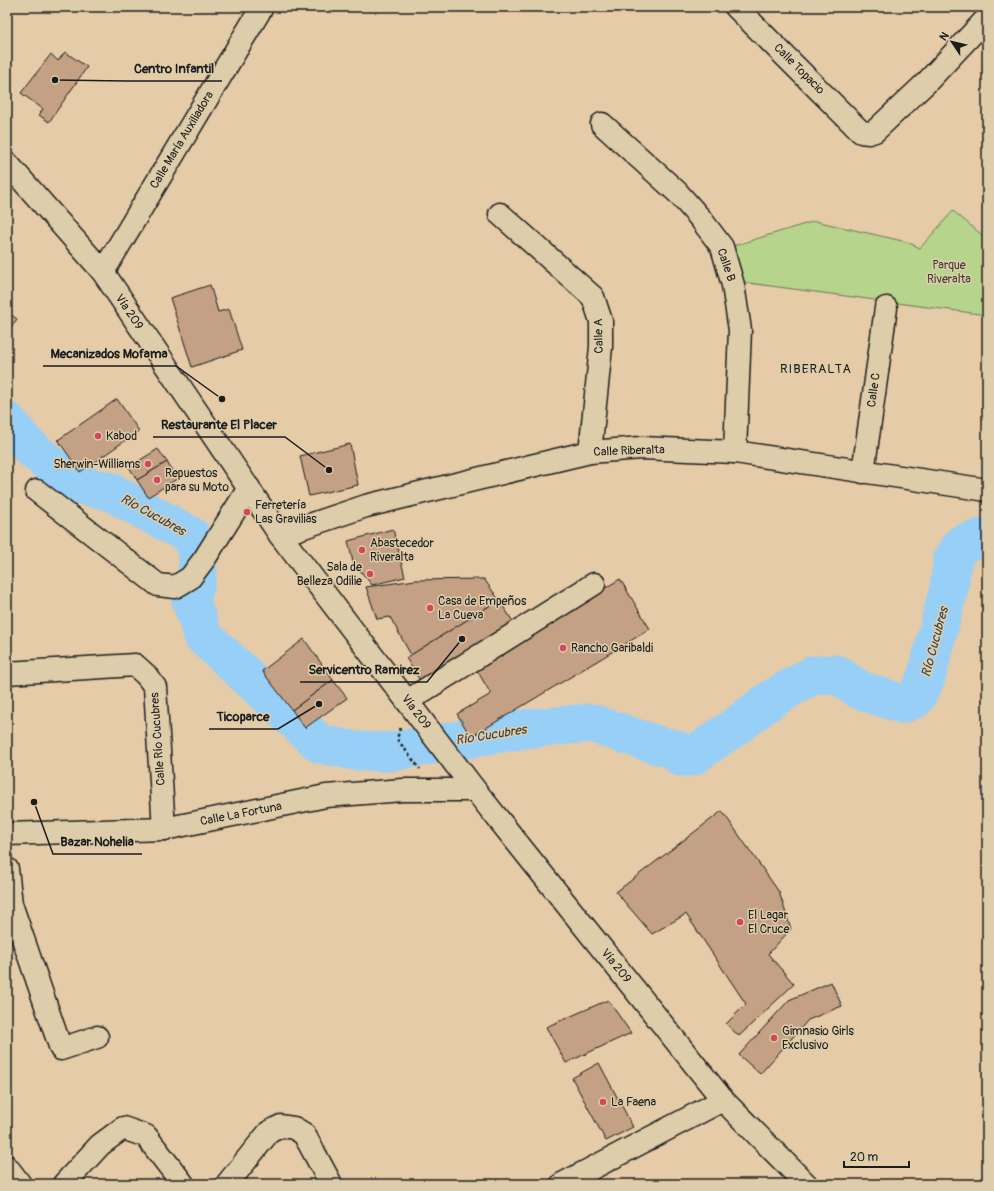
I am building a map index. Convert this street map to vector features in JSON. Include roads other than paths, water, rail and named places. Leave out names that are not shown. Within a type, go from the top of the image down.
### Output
[{"type":"street","name":"Calle María Auxiliadora","points":[[102,272],[262,7]]},
{"type":"street","name":"Calle Topacio","points":[[736,7],[861,132],[869,133],[876,131],[927,82],[987,19]]},
{"type":"street","points":[[972,7],[987,19]]},
{"type":"street","name":"Calle B","points":[[602,124],[677,192],[700,218],[722,247],[733,285],[740,330],[735,452]]},
{"type":"street","name":"Vía 209","points":[[7,163],[102,272],[280,535],[469,783],[723,1100],[806,1184]]},
{"type":"street","name":"Calle A","points":[[500,214],[593,297],[601,320],[601,347],[590,452]]},
{"type":"street","name":"Calle C","points":[[863,472],[886,308]]},
{"type":"street","name":"Calle Riberalta","points":[[280,535],[366,506],[590,452],[640,448],[735,452],[987,490]]},
{"type":"street","points":[[37,491],[158,584],[174,587],[190,578],[205,558],[249,488]]},
{"type":"street","points":[[407,700],[594,584]]},
{"type":"street","name":"Calle Río Cucubres","points":[[7,673],[135,665],[146,675],[155,687],[164,829]]},
{"type":"street","name":"Calle La Fortuna","points":[[7,834],[164,829],[326,796],[469,783]]},
{"type":"street","points":[[7,869],[11,904],[61,1049],[97,1037]]},
{"type":"street","points":[[562,1184],[723,1100]]},
{"type":"street","points":[[228,1184],[269,1132],[281,1126],[294,1128],[304,1134],[331,1184]]},
{"type":"street","points":[[64,1184],[100,1145],[123,1128],[146,1136],[183,1184]]},
{"type":"street","points":[[7,1166],[20,1184]]},
{"type":"waterway","name":"Río Cucubres","points":[[7,421],[26,444],[72,483],[109,491],[191,536],[198,555],[197,577],[191,601],[203,636],[320,744],[356,751],[390,752],[524,729],[591,723],[657,745],[675,749],[681,757],[691,757],[739,724],[770,700],[813,675],[836,674],[860,690],[902,704],[915,699],[926,678],[949,588],[953,557],[962,544],[981,538],[987,541]]},
{"type":"place","name":"Centro Infantil","points":[[55,80]]},
{"type":"place","name":"Mecanizados Mofama","points":[[222,399]]},
{"type":"place","name":"Kabod","points":[[98,436]]},
{"type":"place","name":"Sherwin-Williams","points":[[148,464]]},
{"type":"place","name":"Restaurante El Placer","points":[[329,470]]},
{"type":"place","name":"Repuestos para su Moto","points":[[157,480]]},
{"type":"place","name":"Ferretería Las Gravilias","points":[[247,512]]},
{"type":"place","name":"Abastecedor Riveralta","points":[[362,550]]},
{"type":"place","name":"Sala de Belleza Odilie","points":[[370,574]]},
{"type":"place","name":"Casa de Empeños La Cueva","points":[[430,608]]},
{"type":"place","name":"Servicentro Ramirez","points":[[462,639]]},
{"type":"place","name":"Rancho Garibaldi","points":[[563,648]]},
{"type":"place","name":"Ticoparce","points":[[319,704]]},
{"type":"place","name":"Bazar Nohelia","points":[[34,802]]},
{"type":"place","name":"El Lagar El Cruce","points":[[740,922]]},
{"type":"place","name":"Gimnasio Girls Exclusivo","points":[[774,1038]]},
{"type":"place","name":"La Faena","points":[[603,1102]]},
{"type":"district","name":"RIBERALTA","points":[[816,369]]},
{"type":"park label","name":"Parque Riveralta","points":[[949,272]]}]
